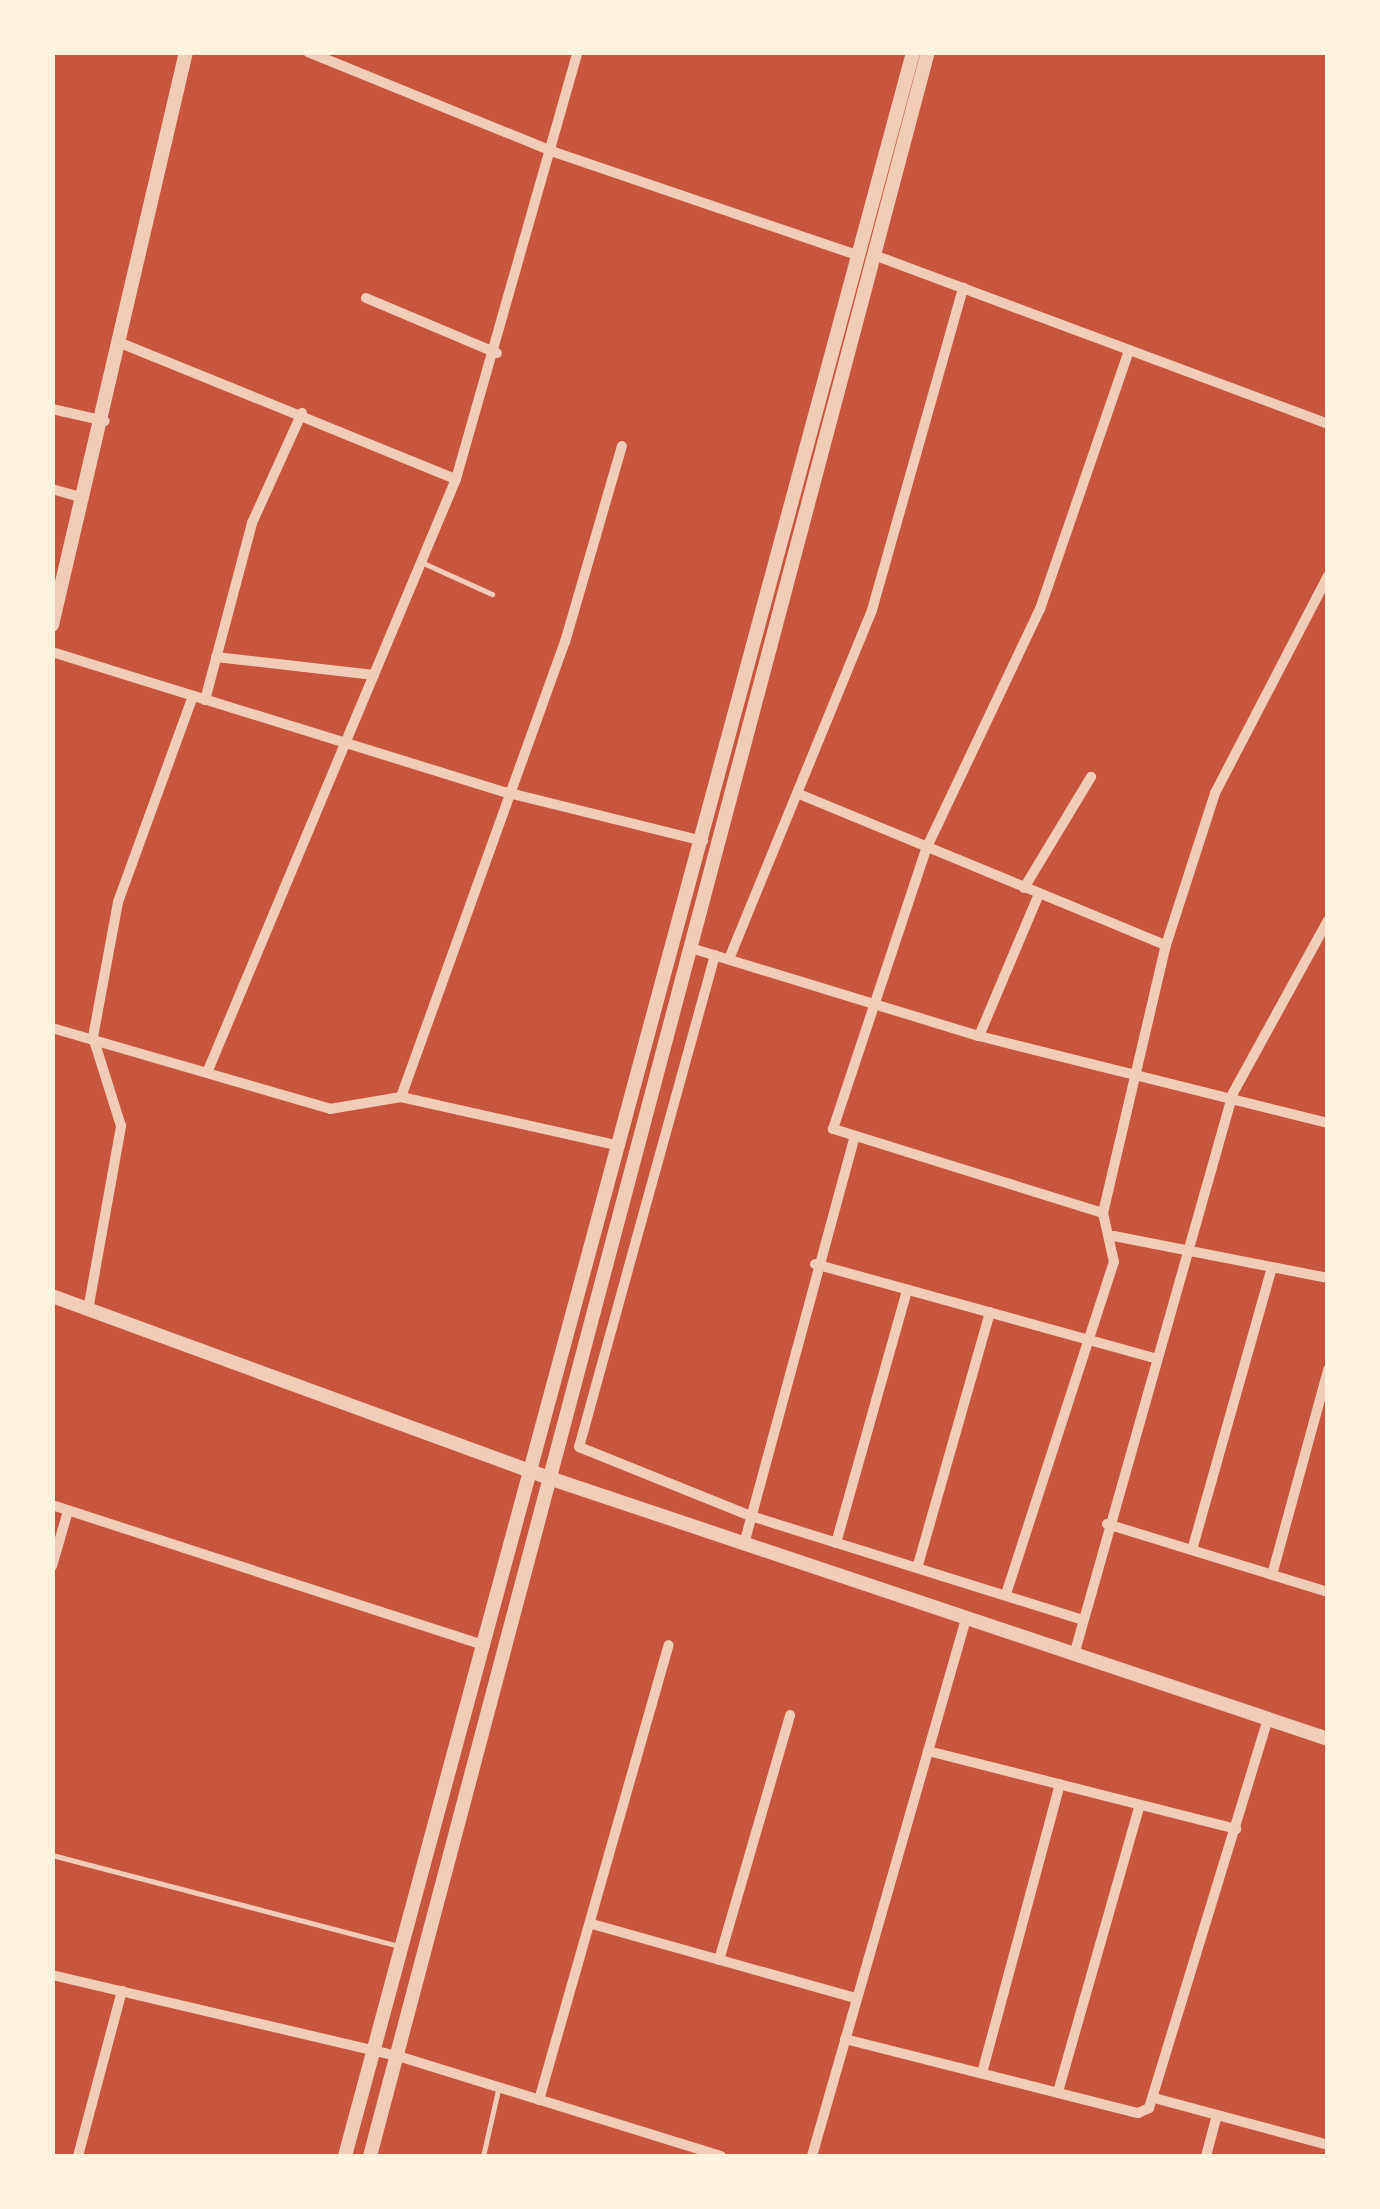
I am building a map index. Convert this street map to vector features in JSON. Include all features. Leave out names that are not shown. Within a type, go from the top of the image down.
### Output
[{"type":"street","points":[[52,625],[123,344],[186,52]]},
{"type":"street","points":[[308,52],[554,152],[963,288],[1328,424]]},
{"type":"street","points":[[209,1068],[456,479],[497,353],[578,52]]},
{"type":"street","points":[[370,2156],[694,948],[867,256],[913,52]]},
{"type":"street","points":[[345,2156],[704,842],[867,256],[928,52]]},
{"type":"street","points":[[729,959],[872,610],[963,288]]},
{"type":"street","points":[[366,298],[497,353]]},
{"type":"street","points":[[123,344],[302,413],[456,479]]},
{"type":"street","points":[[1103,1214],[854,1140],[834,1129],[926,849],[1040,609],[1129,350]]},
{"type":"street","points":[[52,409],[105,420]]},
{"type":"street","points":[[88,1310],[121,1126],[93,1037],[118,902],[216,656],[252,523],[302,413]]},
{"type":"street","points":[[401,1097],[505,792],[565,642],[622,446]]},
{"type":"street","points":[[52,490],[86,498]]},
{"type":"street","points":[[1006,1594],[1092,1341],[1114,1236],[1103,1214],[1166,945],[1235,743],[1328,576]]},
{"type":"street","points":[[52,652],[505,792],[704,842]]},
{"type":"street","points":[[216,656],[374,675]]},
{"type":"street","points":[[1024,888],[1092,777]]},
{"type":"street","points":[[799,794],[1166,945]]},
{"type":"street","points":[[979,1036],[1039,894]]},
{"type":"street","points":[[1074,1655],[1153,1358],[1193,1250],[1232,1094],[1328,920]]},
{"type":"street","points":[[694,948],[979,1036],[1232,1094],[1328,1123]]},
{"type":"street","points":[[716,955],[579,1447],[750,1516],[1083,1620]]},
{"type":"street","points":[[52,1028],[209,1068],[330,1109],[401,1097],[621,1146]]},
{"type":"street","points":[[744,1544],[815,1264],[854,1140]]},
{"type":"street","points":[[1114,1236],[1328,1278]]},
{"type":"street","points":[[815,1264],[1153,1358]]},
{"type":"street","points":[[1192,1550],[1272,1268]]},
{"type":"street","points":[[836,1543],[906,1290]]},
{"type":"street","points":[[52,1296],[552,1479],[1328,1739]]},
{"type":"street","points":[[918,1566],[990,1312]]},
{"type":"street","points":[[1272,1575],[1328,1370]]},
{"type":"street","points":[[52,1505],[485,1646]]},
{"type":"street","points":[[52,1566],[68,1511]]},
{"type":"street","points":[[1107,1524],[1328,1592]]},
{"type":"street","points":[[812,2156],[966,1619]]},
{"type":"street","points":[[539,2100],[669,1645]]},
{"type":"street","points":[[720,1960],[790,1715]]},
{"type":"street","points":[[845,2039],[1138,2113],[1158,2099],[1268,1720]]},
{"type":"street","points":[[928,1751],[1236,1829]]},
{"type":"street","points":[[982,2073],[1060,1784]]},
{"type":"street","points":[[1058,2092],[1140,1805]]},
{"type":"street","points":[[592,1924],[856,1998]]},
{"type":"street","points":[[52,1975],[398,2056],[721,2156]]},
{"type":"street","points":[[78,2156],[122,1991]]},
{"type":"street","points":[[1158,2099],[1328,2144]]},
{"type":"street","points":[[1206,2156],[1217,2115]]},
{"type":"lane","points":[[422,562],[492,594]]},
{"type":"lane","points":[[52,1856],[402,1946]]},
{"type":"lane","points":[[483,2156],[499,2087]]}]
